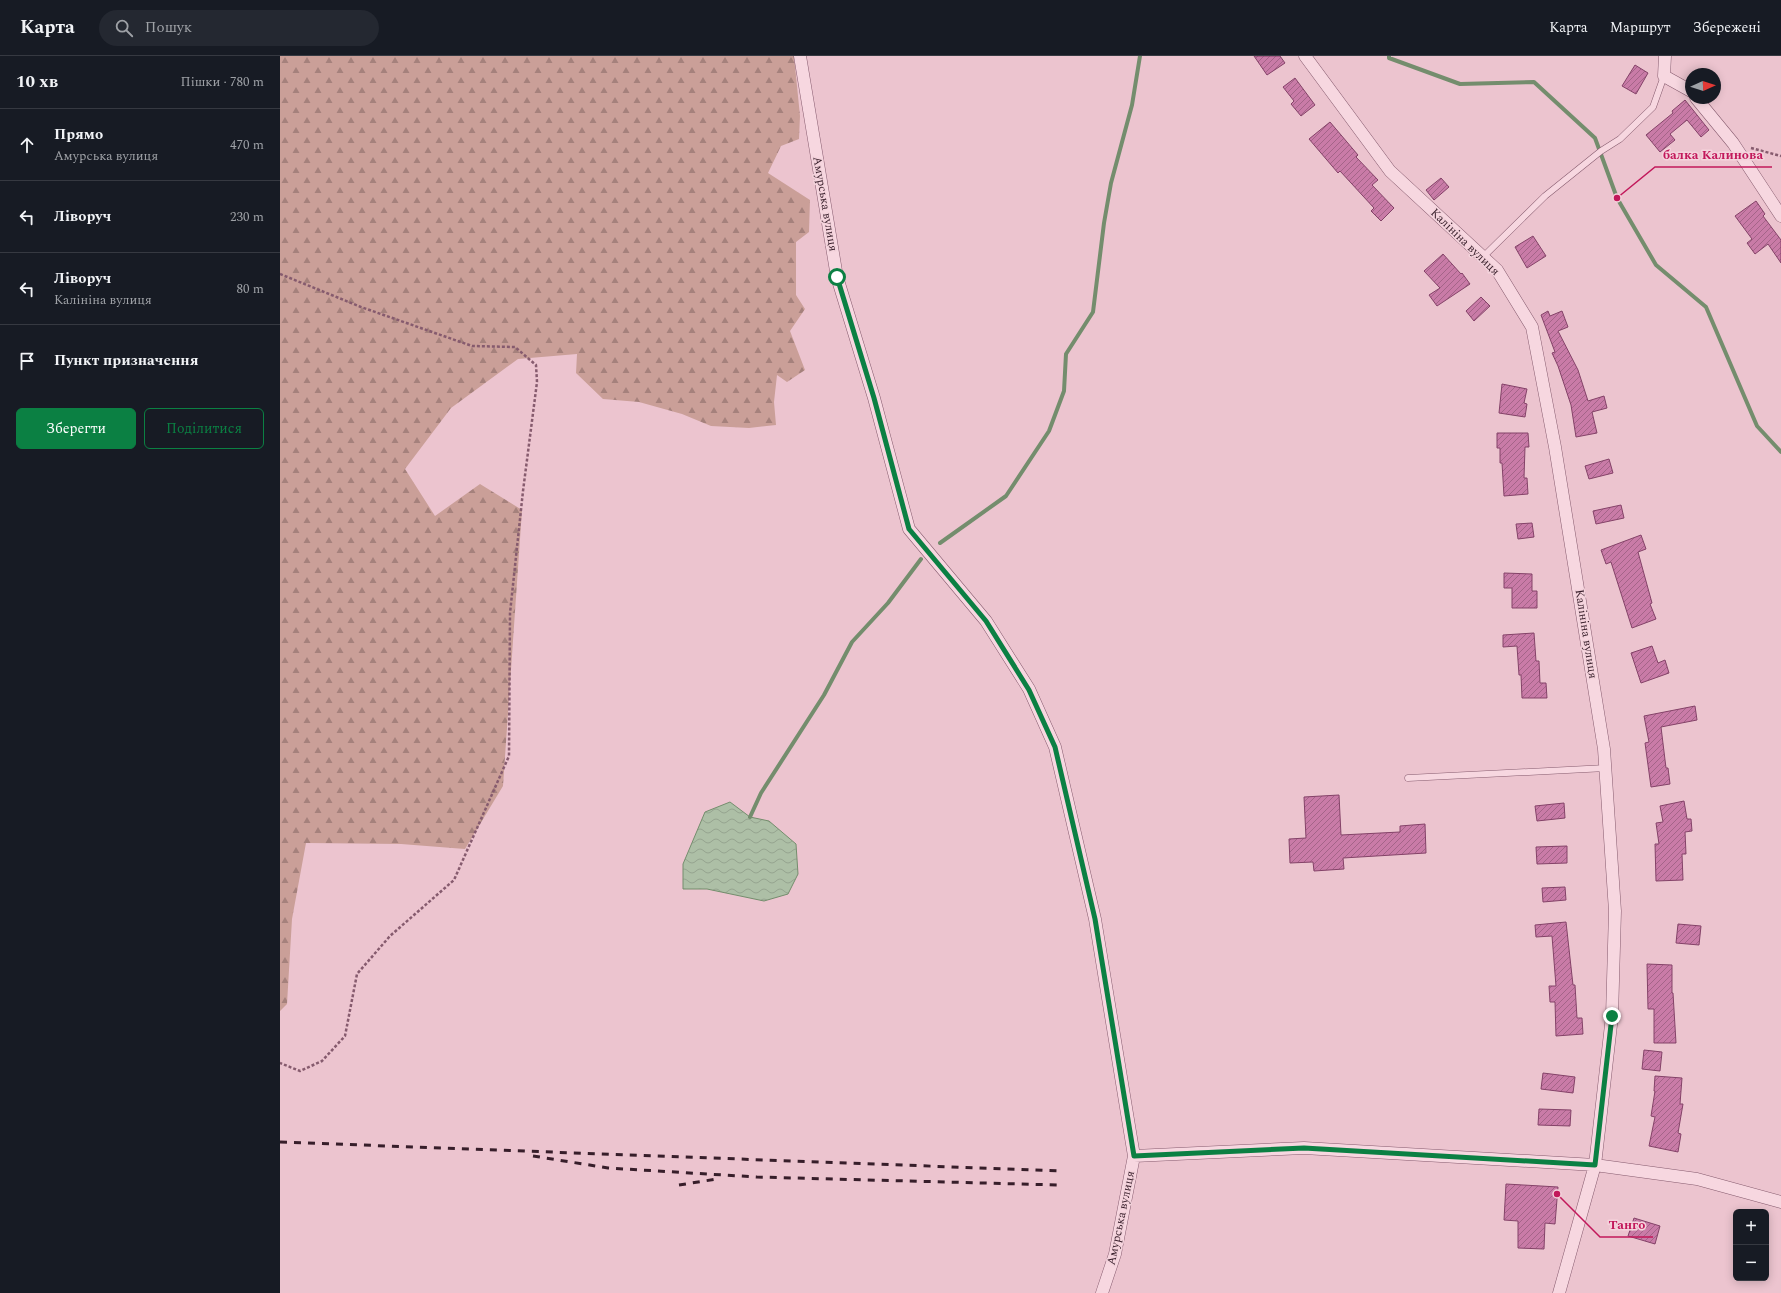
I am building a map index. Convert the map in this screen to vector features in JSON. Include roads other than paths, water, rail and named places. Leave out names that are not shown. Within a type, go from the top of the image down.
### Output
[{"type":"street","name":"Амурська вулиця","points":[[800,56],[837,277],[874,398],[909,529],[986,621],[1029,690],[1055,747],[1095,919],[1134,1156],[1115,1254],[1102,1293]]},
{"type":"street","name":"Калініна вулиця","points":[[1305,56],[1390,171],[1497,270],[1532,327],[1558,462],[1604,749],[1615,912],[1612,1016],[1595,1165],[1559,1293]]},
{"type":"street","points":[[1665,56],[1664,76],[1685,88]]},
{"type":"street","points":[[1701,104],[1733,143],[1781,216]]},
{"type":"street","points":[[1134,1156],[1304,1148],[1595,1165],[1697,1179],[1781,1202]]},
{"type":"lane","points":[[1483,257],[1545,196],[1601,151],[1620,140],[1653,107],[1664,76]]},
{"type":"lane","points":[[1408,778],[1606,768]]},
{"type":"water","points":[[730,802],[750,817],[769,821],[796,844],[798,874],[788,894],[764,901],[707,889],[683,889],[683,864],[705,812]]},
{"type":"waterway","points":[[940,543],[1006,496],[1049,431],[1064,391],[1066,354],[1093,312],[1104,223],[1111,183],[1132,105],[1140,56]]},
{"type":"waterway","points":[[1389,56],[1389,58],[1460,84],[1534,82],[1595,138],[1617,198],[1656,265],[1706,307],[1757,426],[1781,452]]},
{"type":"waterway","points":[[750,817],[761,793],[824,695],[852,642],[888,603],[921,559]]},
{"type":"railway","points":[[280,1142],[1062,1171]]},
{"type":"railway","points":[[533,1156],[608,1168],[757,1177],[1058,1185]]},
{"type":"railway","points":[[679,1185],[717,1179]]},
{"type":"place","name":"балка Калинова","points":[[1617,198]]},
{"type":"place","name":"Танго","points":[[1557,1194]]}]
